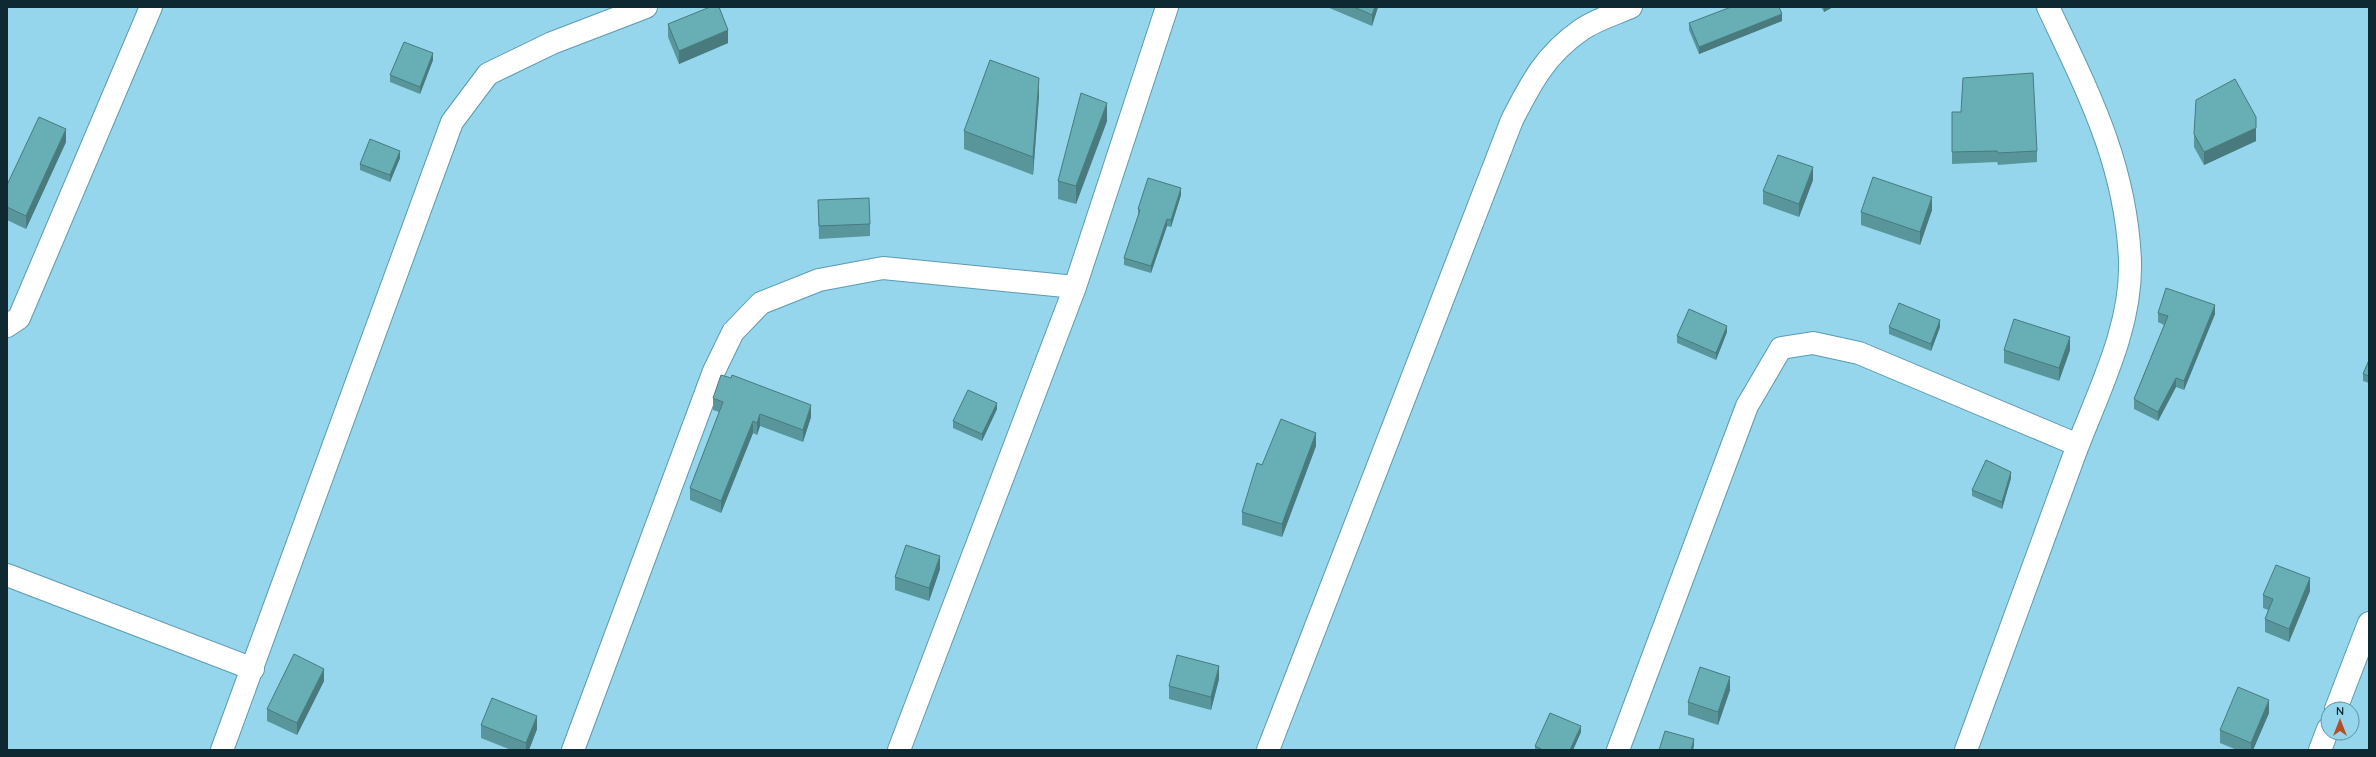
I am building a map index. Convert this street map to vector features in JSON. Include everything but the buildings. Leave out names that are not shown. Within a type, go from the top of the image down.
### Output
[{"type":"street","points":[[7,326],[18,318],[151,7]]},
{"type":"street","points":[[222,750],[253,669],[452,122],[488,74],[552,43],[646,7]]},
{"type":"street","points":[[899,750],[1075,287],[1167,7]]},
{"type":"street","points":[[1268,750],[1512,120],[1533,78],[1554,53],[1581,30],[1631,7]]},
{"type":"street","points":[[1966,750],[2078,446],[2114,354],[2125,314],[2130,262],[2126,212],[2116,166],[2103,127],[2048,7]]},
{"type":"street","points":[[573,750],[714,372],[733,332],[761,303],[819,280],[883,268],[1075,287]]},
{"type":"street","points":[[1618,750],[1747,406],[1781,348],[1813,343],[1859,353],[2078,446]]},
{"type":"street","points":[[7,575],[253,669]]},
{"type":"street","points":[[2339,701],[2369,623]]}]
